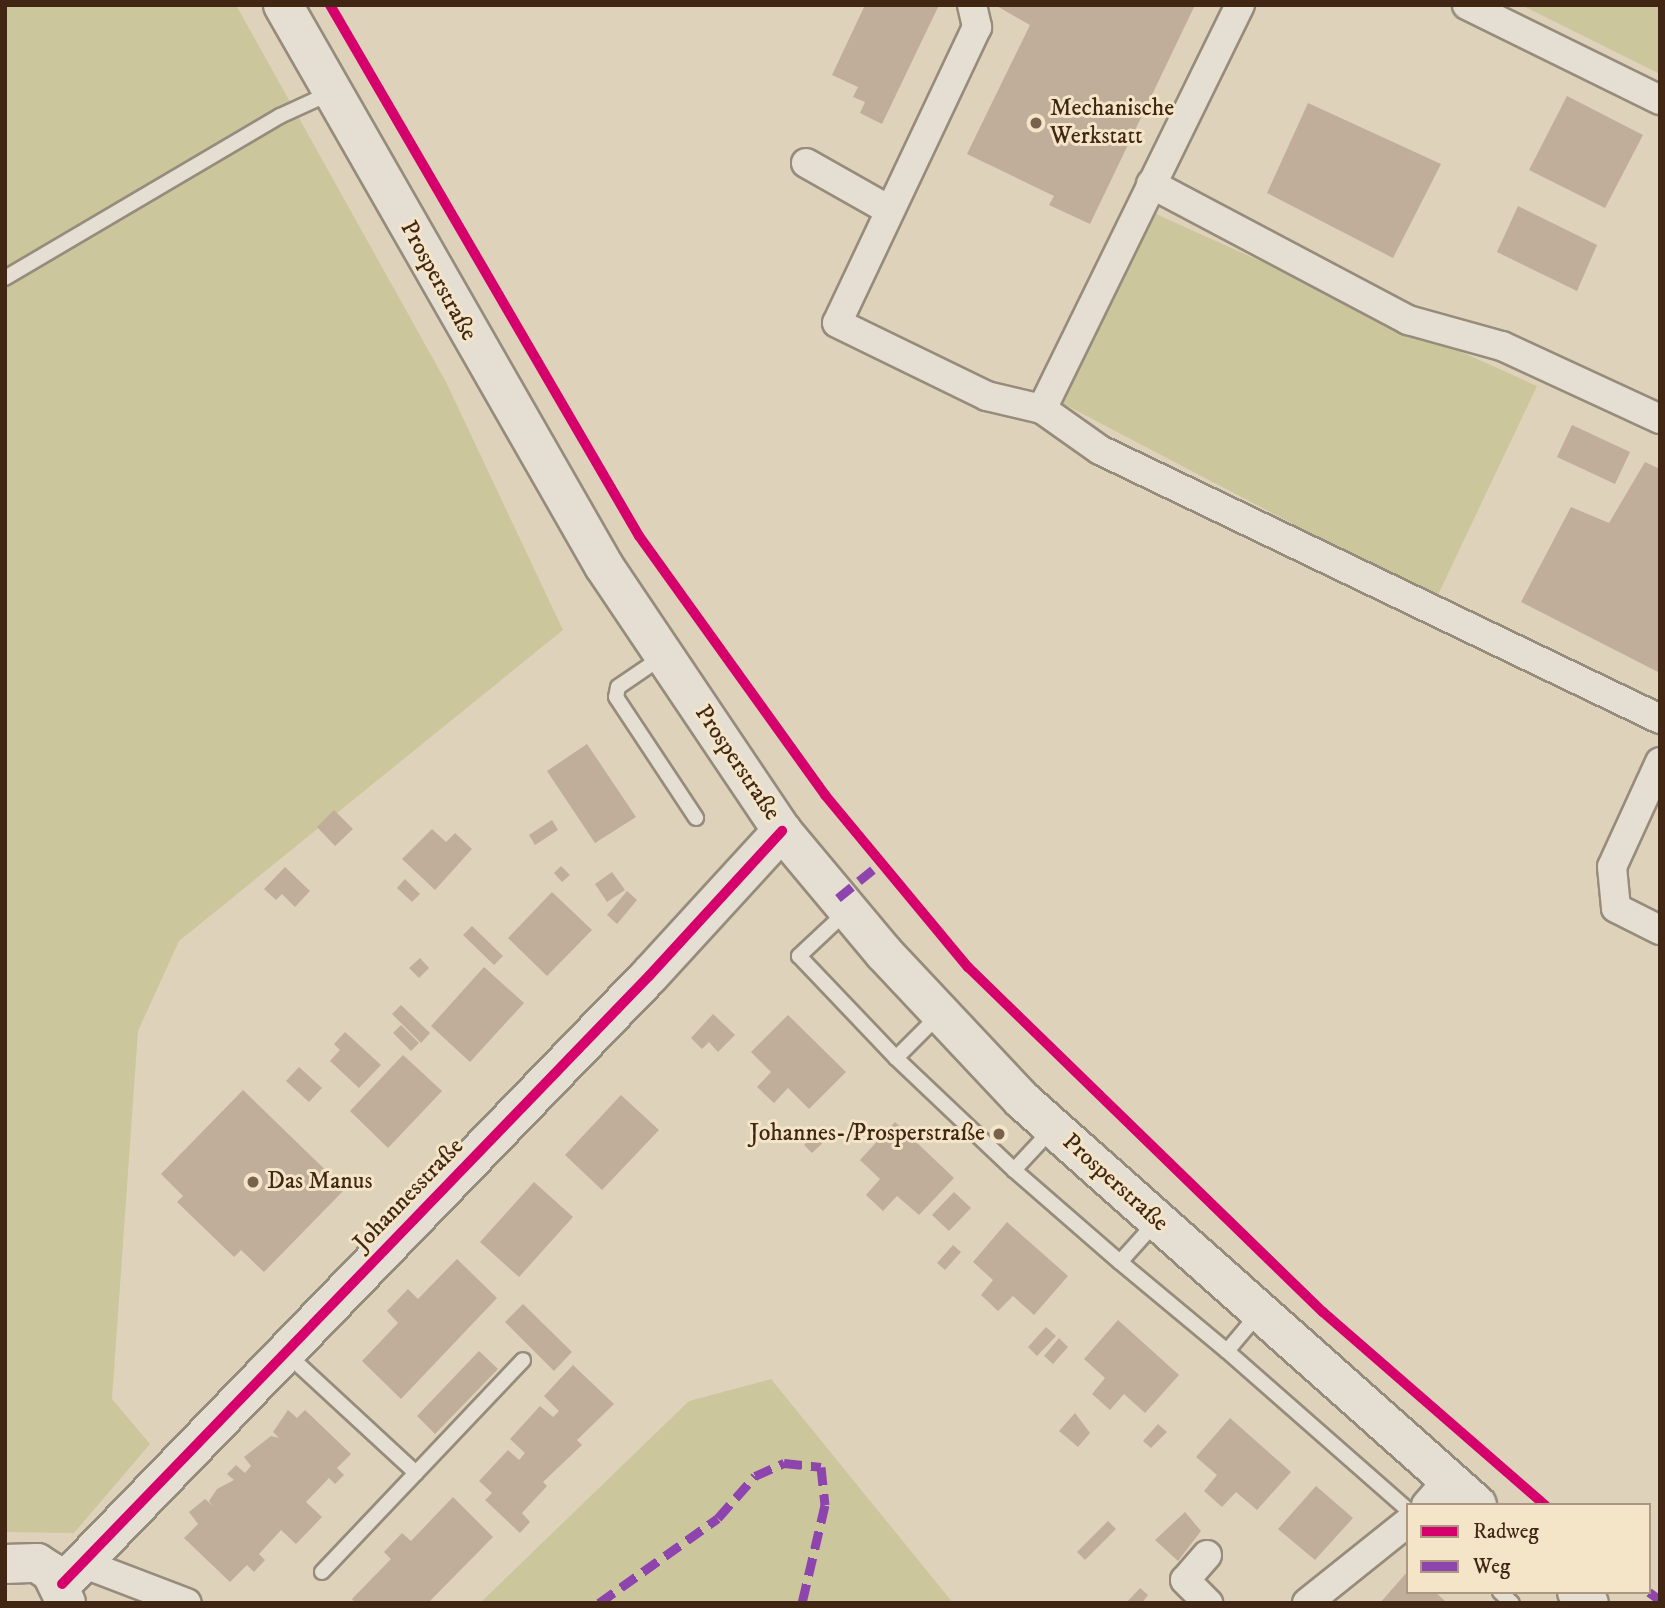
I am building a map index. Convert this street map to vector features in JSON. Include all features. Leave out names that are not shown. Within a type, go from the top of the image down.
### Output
[{"type":"main road","name":"Prosperstraße","points":[[283,5],[597,555],[782,831],[848,910],[941,1013],[1054,1128],[1259,1313],[1437,1492],[1471,1503]]},
{"type":"main road","name":"Johannesstraße","points":[[70,1583],[285,1352],[782,831]]},
{"type":"main road","points":[[5,1564],[37,1563],[70,1583]]},
{"type":"street","points":[[972,5],[978,27],[837,323],[986,396],[1042,408],[1100,450],[1660,719]]},
{"type":"street","points":[[1042,408],[1240,5]]},
{"type":"street","points":[[1467,5],[1660,100]]},
{"type":"street","points":[[806,163],[889,210]]},
{"type":"street","points":[[1151,184],[1408,320],[1503,346],[1660,419]]},
{"type":"street","points":[[1660,762],[1612,867],[1616,908],[1660,930]]},
{"type":"street","points":[[1307,1603],[1406,1524]]},
{"type":"street","points":[[1207,1555],[1185,1580],[1208,1603]]},
{"type":"street","points":[[70,1583],[187,1603]]},
{"type":"lane","points":[[5,278],[280,116],[332,92]]},
{"type":"lane","points":[[664,655],[618,687],[616,697],[696,818]]},
{"type":"lane","points":[[848,910],[799,956],[896,1058],[1014,1170],[1227,1351],[1406,1508]]},
{"type":"lane","points":[[896,1058],[941,1013]]},
{"type":"lane","points":[[1014,1170],[1054,1128]]},
{"type":"lane","points":[[1120,1262],[1156,1221]]},
{"type":"lane","points":[[1227,1351],[1259,1313]]},
{"type":"lane","points":[[285,1352],[416,1473]]},
{"type":"lane","points":[[322,1572],[523,1360]]},
{"type":"shaded area","points":[[5,5],[236,5],[446,382],[563,630],[179,941],[138,1031],[112,1399],[150,1444],[74,1533],[5,1532]]},
{"type":"shaded area","points":[[1521,5],[1660,5],[1660,74]]},
{"type":"shaded area","points":[[1145,209],[1537,386],[1436,599],[1058,401]]},
{"type":"shaded area","points":[[771,1379],[953,1603],[480,1603],[689,1401]]},
{"type":"building","points":[[865,5],[939,5],[882,124],[860,113],[865,102],[853,97],[858,87],[832,75]]},
{"type":"building","name":"Mechanische Werkstatt","points":[[995,5],[1195,5],[1090,224],[1049,205],[1054,196],[967,154],[1030,25]]},
{"type":"building","points":[[1567,96],[1643,135],[1605,208],[1529,170]]},
{"type":"building","points":[[1308,103],[1441,164],[1393,258],[1267,193]]},
{"type":"building","points":[[1518,206],[1597,245],[1577,291],[1497,252]]},
{"type":"building","points":[[1572,425],[1630,452],[1615,484],[1557,457]]},
{"type":"building","points":[[1645,462],[1660,469],[1660,673],[1521,602],[1571,507],[1609,523]]},
{"type":"building","points":[[587,744],[636,817],[595,843],[547,771]]},
{"type":"building","points":[[334,810],[353,829],[335,846],[317,827]]},
{"type":"building","points":[[552,820],[558,830],[535,845],[529,835]]},
{"type":"building","points":[[432,829],[446,842],[455,833],[472,849],[435,890],[402,859]]},
{"type":"building","points":[[561,866],[570,875],[562,882],[554,873]]},
{"type":"building","points":[[285,867],[310,891],[295,907],[282,894],[276,900],[264,889]]},
{"type":"building","points":[[612,872],[625,890],[607,902],[595,884]]},
{"type":"building","points":[[405,879],[420,894],[412,902],[397,888]]},
{"type":"building","points":[[627,891],[637,900],[617,924],[607,915]]},
{"type":"building","points":[[552,892],[592,930],[547,976],[508,938]]},
{"type":"building","points":[[472,926],[503,956],[494,965],[463,935]]},
{"type":"building","points":[[420,958],[429,968],[419,978],[409,968]]},
{"type":"building","points":[[484,967],[524,1003],[470,1062],[431,1026]]},
{"type":"building","points":[[401,1005],[430,1033],[421,1043],[392,1014]]},
{"type":"building","points":[[713,1014],[735,1035],[718,1052],[709,1042],[702,1049],[691,1038]]},
{"type":"building","points":[[788,1015],[846,1072],[809,1109],[788,1088],[774,1103],[757,1087],[771,1072],[751,1052]]},
{"type":"building","points":[[401,1025],[419,1043],[411,1051],[393,1033]]},
{"type":"building","points":[[345,1032],[381,1065],[359,1088],[330,1061],[340,1050],[334,1044]]},
{"type":"building","points":[[403,1055],[442,1091],[388,1148],[350,1111]]},
{"type":"building","points":[[299,1067],[322,1088],[309,1102],[286,1081]]},
{"type":"building","name":"Das Manus","points":[[243,1090],[345,1189],[264,1272],[241,1250],[234,1257],[177,1202],[183,1196],[161,1174]]},
{"type":"building","points":[[621,1095],[659,1130],[602,1190],[565,1155]]},
{"type":"building","points":[[895,1122],[954,1178],[919,1215],[897,1196],[883,1211],[866,1195],[880,1179],[860,1160]]},
{"type":"building","points":[[820,1129],[828,1138],[812,1153],[804,1145]]},
{"type":"building","points":[[534,1182],[573,1217],[519,1277],[480,1242]]},
{"type":"building","points":[[954,1192],[971,1208],[949,1231],[932,1215]]},
{"type":"building","points":[[1007,1222],[1068,1276],[1034,1315],[1013,1296],[998,1311],[981,1295],[993,1280],[973,1262]]},
{"type":"building","points":[[953,1245],[961,1252],[945,1270],[937,1263]]},
{"type":"building","points":[[457,1259],[497,1298],[401,1399],[362,1361],[398,1323],[387,1311],[408,1289],[418,1299]]},
{"type":"building","points":[[523,1304],[572,1352],[554,1371],[505,1322]]},
{"type":"building","points":[[1118,1320],[1179,1375],[1145,1413],[1124,1394],[1110,1410],[1092,1394],[1105,1378],[1084,1359]]},
{"type":"building","points":[[1046,1327],[1056,1336],[1037,1356],[1028,1347]]},
{"type":"building","points":[[1059,1338],[1068,1347],[1053,1364],[1044,1356]]},
{"type":"building","points":[[479,1351],[498,1369],[435,1434],[417,1416]]},
{"type":"building","points":[[573,1365],[614,1404],[577,1440],[582,1445],[543,1482],[547,1486],[522,1513],[530,1522],[520,1533],[485,1500],[492,1493],[479,1481],[508,1450],[519,1460],[525,1453],[510,1439],[540,1406],[553,1417],[559,1411],[544,1396]]},
{"type":"building","points":[[288,1410],[297,1418],[305,1410],[351,1454],[337,1468],[344,1475],[335,1484],[329,1478],[306,1502],[322,1517],[296,1544],[281,1530],[259,1554],[265,1560],[254,1572],[247,1565],[230,1582],[184,1538],[198,1524],[189,1512],[205,1499],[213,1506],[209,1501],[217,1489],[234,1480],[227,1474],[236,1465],[245,1473],[251,1466],[244,1457],[271,1436],[279,1438],[273,1432]]},
{"type":"building","points":[[1075,1413],[1090,1433],[1078,1447],[1059,1431]]},
{"type":"building","points":[[1230,1418],[1291,1472],[1257,1510],[1236,1492],[1222,1507],[1204,1491],[1217,1475],[1196,1457]]},
{"type":"building","points":[[1158,1424],[1167,1432],[1151,1448],[1143,1441]]},
{"type":"building","points":[[1316,1486],[1353,1518],[1315,1560],[1278,1529]]},
{"type":"building","points":[[453,1497],[493,1537],[428,1603],[355,1603],[352,1599],[391,1559],[384,1552],[402,1533],[411,1541]]},
{"type":"building","points":[[1185,1512],[1201,1531],[1178,1561],[1155,1540]]},
{"type":"building","points":[[1108,1521],[1116,1529],[1085,1560],[1077,1552]]},
{"type":"building","points":[[1406,1573],[1406,1594],[1437,1594],[1445,1601],[1380,1603]]},
{"type":"building","points":[[1140,1588],[1148,1595],[1142,1603],[1126,1603]]},
{"type":"marked path","points":[[838,898],[881,863]]},
{"type":"marked path","points":[[599,1603],[718,1518],[755,1476],[784,1463],[821,1467],[825,1505],[802,1603]]},
{"type":"marked path","points":[[1651,1593],[1660,1600]]},
{"type":"cycle path","points":[[330,5],[639,536],[825,795],[968,967],[1323,1312],[1543,1503]]},
{"type":"cycle path","points":[[62,1584],[649,976],[782,831]]},
{"type":"place","name":"Mechanische Werkstatt","points":[[1036,123]]},
{"type":"place","name":"Johannes-/Prosperstraße","points":[[999,1134]]},
{"type":"place","name":"Das Manus","points":[[253,1182]]}]
